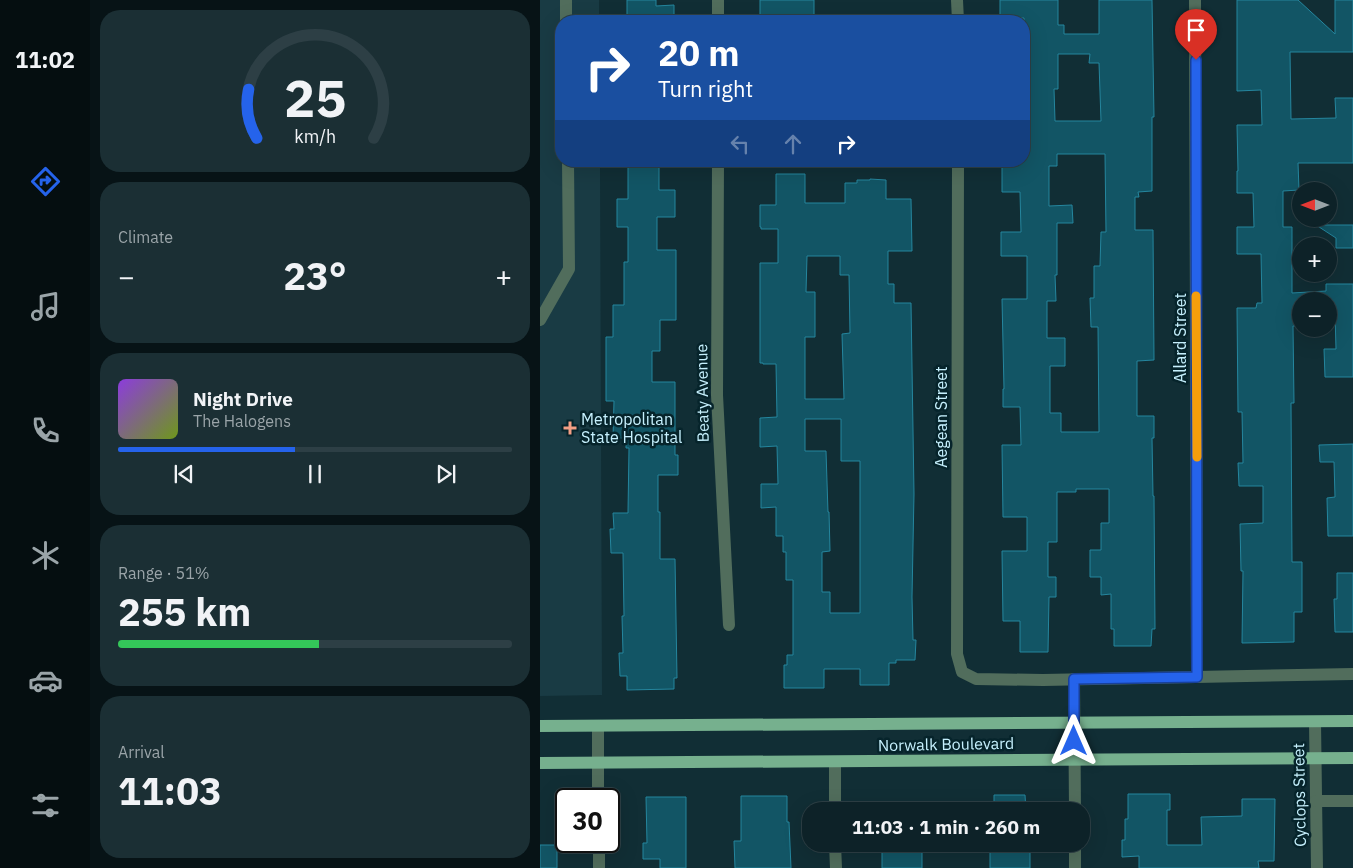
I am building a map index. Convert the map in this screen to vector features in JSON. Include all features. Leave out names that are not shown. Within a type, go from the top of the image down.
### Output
[{"type":"main road","name":"Norwalk Boulevard","points":[[540,726],[1353,721]]},
{"type":"main road","name":"Norwalk Boulevard","points":[[540,763],[1353,758]]},
{"type":"street","points":[[566,0],[566,15]]},
{"type":"street","points":[[718,0],[718,15]]},
{"type":"street","points":[[957,0],[958,15]]},
{"type":"street","name":"Allard Street","points":[[1196,0],[1197,677]]},
{"type":"street","points":[[540,320],[569,269],[568,167]]},
{"type":"street","name":"Beaty Avenue","points":[[718,167],[717,395],[730,625]]},
{"type":"street","name":"Aegean Street","points":[[958,167],[957,654],[962,672],[976,679],[1074,679]]},
{"type":"street","points":[[1075,802],[1074,679],[1353,674]]},
{"type":"street","name":"Cyclops Street","points":[[1315,722],[1317,868]]},
{"type":"street","points":[[598,726],[598,788]]},
{"type":"street","points":[[835,762],[835,802]]},
{"type":"street","points":[[1316,801],[1353,800]]},
{"type":"street","points":[[836,852],[836,868]]},
{"type":"street","points":[[1075,852],[1075,868]]},
{"type":"street","points":[[599,853],[599,868]]},
{"type":"shaded area","name":"Metropolitan State Hospital","points":[[540,0],[599,0],[599,15],[555,15],[555,167],[600,167],[602,695],[540,696]]},
{"type":"building","points":[[627,0],[656,0],[656,6],[674,5],[674,15],[627,15]]},
{"type":"building","points":[[760,0],[814,0],[814,15],[760,15]]},
{"type":"building","points":[[1000,0],[1058,0],[1058,25],[1064,25],[1064,34],[1099,34],[1099,0],[1152,0],[1154,117],[1152,117],[1152,191],[1138,192],[1139,197],[1135,197],[1135,230],[1153,230],[1154,360],[1137,361],[1137,416],[1154,416],[1154,438],[1152,438],[1155,629],[1152,629],[1151,646],[1114,646],[1114,629],[1111,629],[1111,594],[1101,595],[1101,577],[1090,577],[1090,550],[1101,550],[1101,523],[1109,523],[1109,489],[1076,489],[1076,492],[1057,492],[1057,542],[1048,542],[1048,577],[1056,577],[1056,597],[1049,597],[1048,652],[1020,652],[1020,621],[1003,621],[1002,551],[1027,551],[1027,517],[1003,517],[1002,445],[1021,445],[1020,407],[1003,407],[1002,299],[1027,299],[1027,256],[1001,256],[1001,232],[1021,232],[1020,192],[1002,192],[1002,167],[1030,167],[1030,15],[1000,15]],"holes":[[[1058,54],[1090,54],[1089,63],[1099,63],[1101,121],[1055,121],[1054,89],[1058,89]],[[1057,154],[1105,154],[1106,232],[1101,232],[1100,266],[1094,266],[1094,298],[1090,298],[1091,327],[1098,327],[1099,432],[1061,432],[1061,413],[1050,413],[1050,366],[1065,366],[1065,338],[1047,338],[1047,301],[1056,301],[1057,223],[1073,223],[1072,205],[1049,206],[1049,166],[1057,166]]]},
{"type":"building","points":[[1237,0],[1298,0],[1335,34],[1335,0],[1353,0],[1353,52],[1290,52],[1291,119],[1336,118],[1335,98],[1353,98],[1353,163],[1298,163],[1299,182],[1292,182],[1292,190],[1283,191],[1283,227],[1292,227],[1294,403],[1291,403],[1292,562],[1302,562],[1302,612],[1294,612],[1294,642],[1242,643],[1243,571],[1241,571],[1240,524],[1263,523],[1263,486],[1239,486],[1238,463],[1243,463],[1242,412],[1238,412],[1237,308],[1256,308],[1257,303],[1262,303],[1261,254],[1237,254],[1237,227],[1254,227],[1253,193],[1237,193],[1237,125],[1262,125],[1261,90],[1237,91]]},
{"type":"building","points":[[628,167],[659,167],[659,190],[675,190],[675,217],[657,217],[657,250],[676,250],[676,320],[660,320],[660,351],[652,351],[652,382],[675,382],[675,455],[678,455],[678,475],[658,475],[660,559],[675,559],[677,678],[674,678],[674,689],[627,690],[627,676],[620,676],[619,653],[623,653],[622,616],[624,616],[623,553],[611,553],[610,529],[614,529],[613,513],[628,513],[629,448],[626,448],[626,438],[613,438],[614,401],[606,401],[606,337],[613,337],[613,305],[624,305],[624,262],[628,262],[628,227],[617,227],[617,199],[628,199]]},
{"type":"building","points":[[776,174],[805,174],[805,203],[845,203],[845,183],[857,183],[857,180],[870,179],[886,180],[886,199],[911,199],[912,251],[888,251],[888,284],[894,284],[894,303],[911,303],[914,494],[912,597],[913,640],[916,640],[915,660],[896,660],[896,663],[889,663],[889,685],[860,685],[860,669],[824,669],[824,688],[784,688],[784,665],[787,665],[787,655],[793,655],[793,580],[786,580],[786,552],[783,552],[783,536],[776,536],[776,507],[761,508],[761,484],[778,484],[777,446],[760,447],[760,418],[777,417],[776,364],[760,363],[760,263],[778,263],[778,229],[761,229],[760,205],[776,205]],"holes":[[[807,256],[840,256],[840,275],[849,275],[850,333],[842,334],[844,399],[805,399],[805,337],[815,337],[815,292],[806,292]],[[805,419],[841,419],[841,461],[860,461],[860,613],[830,613],[830,592],[822,592],[822,552],[830,551],[826,451],[805,451]]]},
{"type":"building","points":[[1338,225],[1353,225],[1353,248],[1337,248],[1337,237],[1321,228],[1338,228]]},
{"type":"building","points":[[1326,284],[1353,284],[1353,377],[1325,377],[1324,349],[1336,349],[1337,292],[1309,292],[1326,291]]},
{"type":"building","points":[[1353,444],[1353,536],[1328,536],[1327,498],[1335,497],[1334,462],[1320,462],[1319,445]]},
{"type":"building","points":[[1337,573],[1353,573],[1353,632],[1335,632],[1334,599],[1337,599]]},
{"type":"building","points":[[1128,794],[1170,794],[1170,810],[1167,810],[1167,845],[1202,845],[1201,817],[1242,816],[1242,799],[1275,799],[1274,861],[1258,861],[1259,868],[1139,868],[1139,856],[1122,857],[1122,840],[1125,840],[1125,819],[1128,819]]},
{"type":"building","points":[[994,795],[1025,795],[1025,802],[994,802]]},
{"type":"building","points":[[741,796],[787,796],[791,868],[735,868],[734,841],[741,841]]},
{"type":"building","points":[[646,797],[686,797],[686,868],[660,868],[660,859],[643,859],[643,843],[647,843]]},
{"type":"building","points":[[540,845],[555,845],[557,868],[540,868]]},
{"type":"building","points":[[882,852],[922,852],[922,868],[882,868]]},
{"type":"building","points":[[990,852],[1030,852],[1030,868],[990,868]]},
{"type":"slow traffic","points":[[1196,296],[1197,457]]},
{"type":"place","name":"Metropolitan State Hospital","points":[[570,428]]},
{"type":"route","points":[[1074,741],[1074,679],[1197,677],[1196,60]]}]
